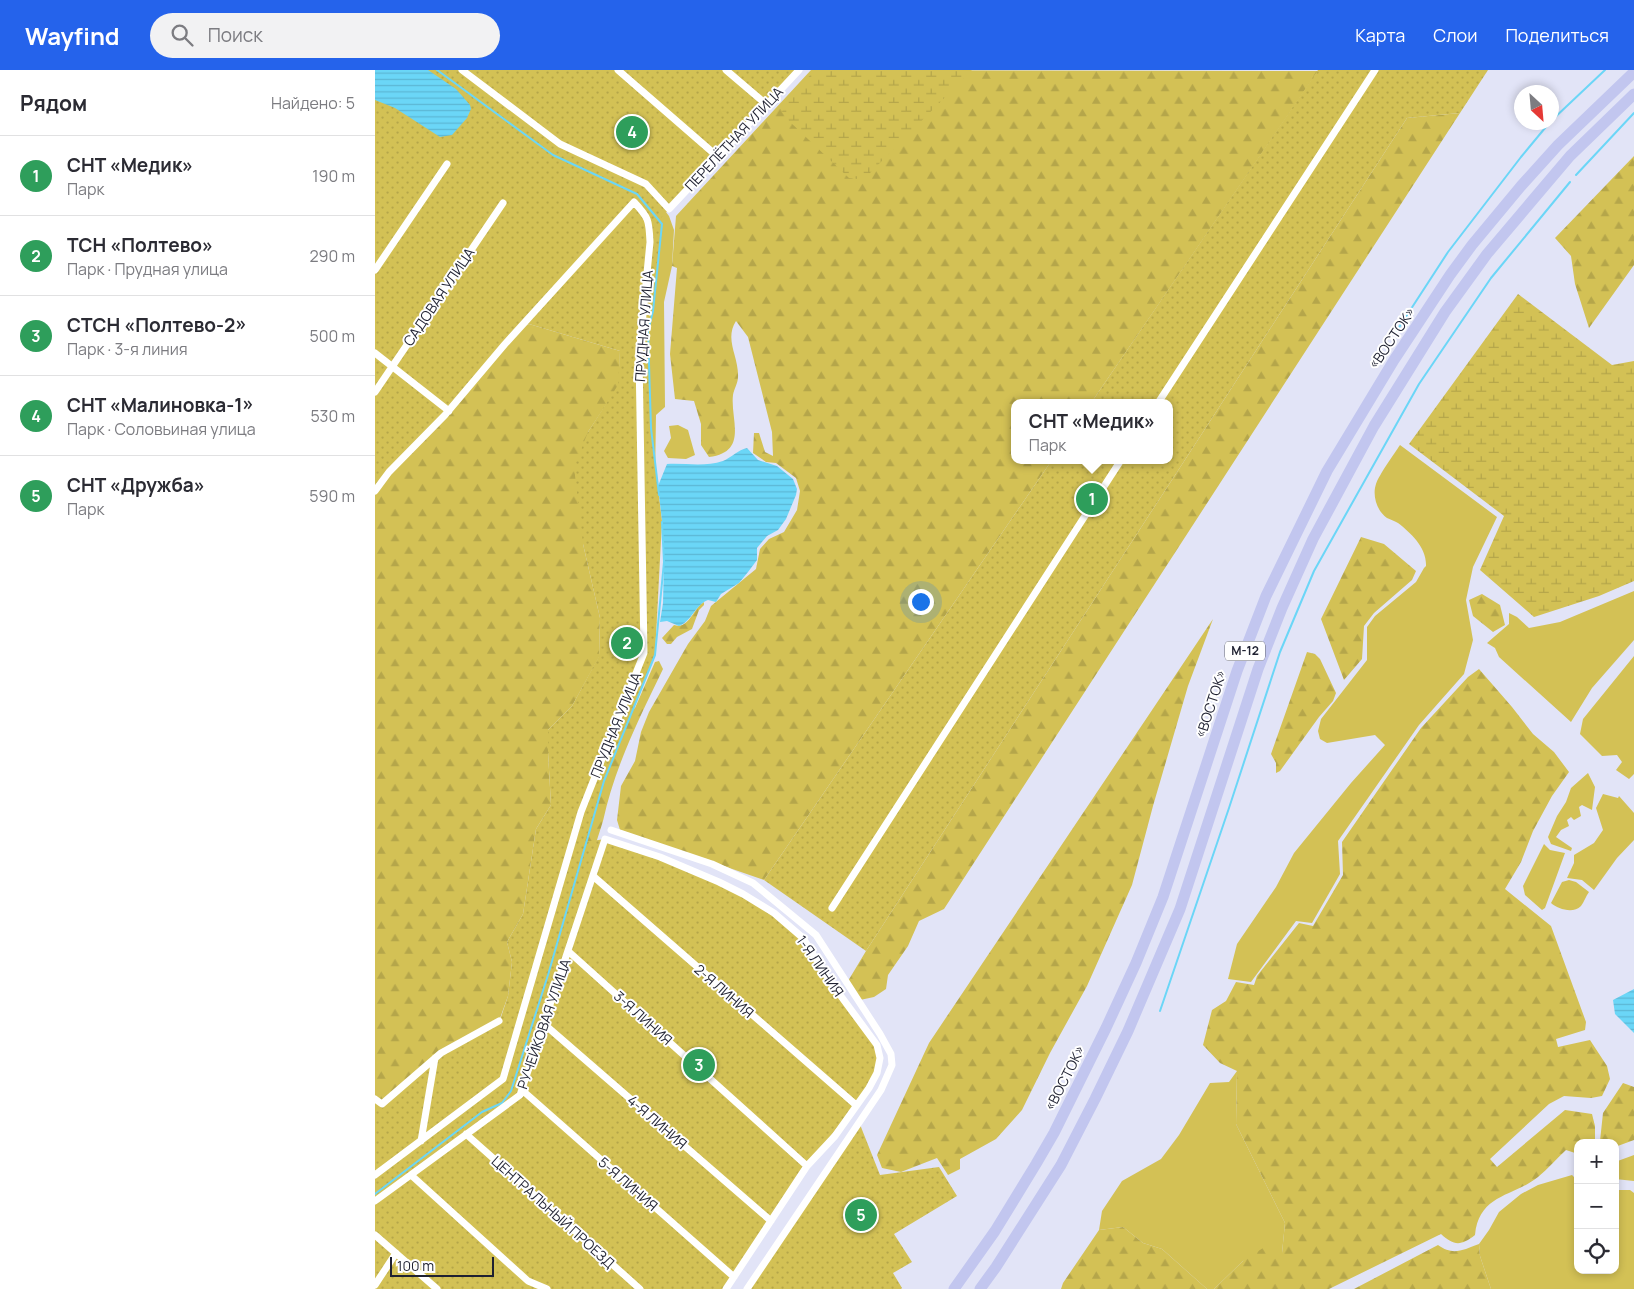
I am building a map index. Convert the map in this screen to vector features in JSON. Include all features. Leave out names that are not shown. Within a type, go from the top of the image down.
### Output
[{"type":"highway","name":"«ВОСТОК»","points":[[954,1289],[995,1231],[1050,1141],[1136,963],[1163,897],[1237,671],[1266,596],[1327,470],[1394,360],[1472,245],[1559,144],[1634,72]]},
{"type":"highway","name":"М-12","points":[[980,1289],[997,1267],[1061,1165],[1128,1031],[1180,909],[1258,669],[1282,608],[1313,539],[1370,435],[1445,312],[1487,254],[1570,156],[1634,94]]},
{"type":"street","name":"ПЕРЕЛЁТНАЯ УЛИЦА","points":[[462,70],[560,144],[646,184],[669,209],[799,70]]},
{"type":"street","points":[[618,70],[718,157]]},
{"type":"street","points":[[726,70],[767,105]]},
{"type":"street","points":[[1162,399],[1375,70]]},
{"type":"street","points":[[375,270],[447,164]]},
{"type":"street","name":"ПРУДНАЯ УЛИЦА","points":[[375,1176],[503,1078],[581,812],[645,653],[639,356],[650,234],[647,216],[634,202],[505,344],[449,411]]},
{"type":"street","name":"САДОВАЯ УЛИЦА","points":[[375,392],[503,203]]},
{"type":"street","points":[[375,353],[449,411],[389,472],[375,491]]},
{"type":"street","points":[[832,908],[1118,464]]},
{"type":"street","points":[[611,830],[712,864],[753,883],[816,935],[891,1054],[892,1065],[881,1090],[747,1289]]},
{"type":"street","name":"РУЧЕЙКОВАЯ УЛИЦА","points":[[375,1201],[520,1095],[605,839]]},
{"type":"street","name":"1-Я ЛИНИЯ","points":[[605,839],[660,857],[743,894],[774,913],[803,938],[829,980],[877,1045],[880,1058],[877,1073],[869,1088],[835,1136],[807,1166],[726,1289]]},
{"type":"street","name":"2-Я ЛИНИЯ","points":[[593,876],[856,1105]]},
{"type":"street","name":"3-Я ЛИНИЯ","points":[[568,951],[807,1166]]},
{"type":"street","points":[[375,1099],[382,1104],[441,1053],[499,1020]]},
{"type":"street","name":"4-Я ЛИНИЯ","points":[[544,1024],[771,1221]]},
{"type":"street","points":[[421,1141],[435,1058]]},
{"type":"street","name":"5-Я ЛИНИЯ","points":[[521,1090],[734,1277]]},
{"type":"street","name":"ЦЕНТРАЛЬНЫЙ ПРОЕЗД","points":[[466,1134],[640,1289]]},
{"type":"street","points":[[411,1175],[528,1281],[547,1289]]},
{"type":"street","points":[[375,1234],[437,1289]]},
{"type":"street","points":[[375,1285],[396,1253]]},
{"type":"green space","points":[[375,70],[799,70],[659,220],[662,224],[661,243],[653,311],[648,331],[651,428],[662,521],[655,655],[604,781],[585,842],[605,839],[660,857],[743,894],[803,938],[877,1045],[880,1058],[869,1087],[807,1166],[726,1289],[375,1289],[375,1099],[383,1104],[441,1053],[500,1020],[508,996],[512,962],[507,942],[523,914],[536,829],[551,805],[548,730],[572,706],[599,656],[600,618],[583,544],[574,467],[588,432],[618,385],[620,351],[529,324],[519,328],[412,448],[375,494]]},
{"type":"green space","points":[[811,70],[1318,71],[1094,399],[1011,399],[1011,464],[1049,464],[764,880],[620,830],[617,820],[621,786],[635,761],[641,732],[649,712],[688,644],[705,621],[711,606],[756,569],[760,549],[769,539],[784,532],[797,510],[800,491],[796,478],[776,463],[766,462],[753,453],[754,433],[759,433],[765,452],[773,456],[772,432],[748,337],[736,321],[731,335],[738,369],[738,377],[733,395],[735,433],[729,449],[721,454],[709,457],[701,445],[701,424],[694,401],[675,399],[670,354],[677,268],[672,266],[676,216]]},
{"type":"green space","points":[[815,70],[972,70],[868,175],[858,179],[849,178],[782,112],[786,101]]},
{"type":"green space","points":[[1318,70],[1488,70],[1460,113],[1407,118],[866,951],[764,880],[1049,464],[1173,464],[1173,399],[1094,399]]},
{"type":"green space","points":[[1460,113],[944,909],[919,921],[908,946],[888,975],[886,989],[874,997],[860,1000],[845,986],[866,951],[1407,118]]},
{"type":"green space","points":[[1634,156],[1634,265],[1589,328],[1575,284],[1571,256],[1555,238]]},
{"type":"green space","points":[[619,173],[646,186],[669,216],[674,230],[672,266],[664,302],[665,407],[656,415],[653,612]]},
{"type":"green space","points":[[1518,294],[1612,365],[1634,361],[1634,581],[1599,596],[1534,617],[1480,570],[1504,516],[1409,444]]},
{"type":"green space","points":[[529,324],[620,351],[619,385],[588,432],[583,544],[600,618],[599,657],[572,706],[548,730],[551,805],[536,829],[523,914],[507,942],[512,962],[508,996],[499,1021],[382,1104],[375,1099],[375,494],[412,448],[519,328]]},
{"type":"green space","points":[[678,425],[688,430],[695,455],[686,459],[668,458],[664,451],[671,438],[669,426]]},
{"type":"green space","points":[[1400,445],[1497,517],[1473,567],[1466,600],[1473,640],[1464,674],[1419,725],[1338,841],[1340,874],[1312,923],[1296,921],[1251,982],[1228,979],[1237,944],[1276,887],[1294,853],[1351,783],[1385,745],[1375,735],[1327,743],[1320,739],[1318,731],[1321,719],[1367,660],[1367,627],[1375,616],[1416,582],[1426,566],[1426,559],[1421,547],[1408,531],[1383,515],[1375,498],[1376,484]]},
{"type":"green space","points":[[1361,537],[1384,544],[1416,571],[1412,580],[1374,613],[1364,626],[1362,659],[1344,680],[1321,619]]},
{"type":"green space","points":[[1634,591],[1634,640],[1592,688],[1571,722],[1499,657],[1495,648],[1487,643],[1509,624],[1509,613],[1517,617],[1529,628],[1560,622]]},
{"type":"green space","points":[[1482,594],[1500,605],[1505,625],[1493,632],[1473,616],[1469,600]]},
{"type":"green space","points":[[704,602],[692,629],[677,637],[671,644],[667,644],[662,638],[674,625],[679,626],[687,622]]},
{"type":"green space","points":[[1213,619],[1188,686],[1132,885],[1087,986],[1050,1053],[1022,1110],[996,1139],[960,1159],[960,1169],[948,1175],[937,1158],[901,1172],[882,1168],[877,1155],[929,1043]]},
{"type":"green space","points":[[1307,652],[1315,654],[1320,659],[1336,693],[1333,701],[1319,717],[1280,771],[1276,773],[1276,763],[1271,754]]},
{"type":"green space","points":[[1634,656],[1634,774],[1629,779],[1616,770],[1622,762],[1617,755],[1602,756],[1580,734],[1583,719]]},
{"type":"green space","points":[[659,661],[663,669],[645,706],[614,781],[517,1093],[472,1105],[552,933],[627,713],[635,708],[655,662]]},
{"type":"green space","points":[[1479,669],[1533,734],[1554,752],[1569,772],[1552,796],[1533,831],[1521,862],[1505,889],[1551,926],[1586,1022],[1585,1030],[1556,1039],[1558,1047],[1590,1040],[1607,1066],[1610,1079],[1602,1096],[1591,1098],[1564,1096],[1549,1104],[1490,1159],[1497,1167],[1565,1110],[1592,1114],[1595,1126],[1595,1139],[1574,1139],[1574,1153],[1566,1150],[1538,1177],[1490,1204],[1483,1211],[1475,1235],[1462,1243],[1450,1241],[1441,1234],[1329,1289],[1214,1289],[1243,1261],[1263,1248],[1282,1253],[1285,1223],[1236,1124],[1237,1071],[1220,1063],[1203,1045],[1212,1010],[1226,1001],[1236,982],[1254,985],[1257,976],[1299,923],[1313,926],[1343,875],[1342,842],[1421,728],[1468,677]]},
{"type":"green space","points":[[1588,773],[1595,787],[1592,810],[1582,805],[1579,807],[1581,816],[1574,820],[1571,817],[1567,820],[1569,826],[1561,830],[1556,837],[1572,848],[1571,851],[1551,844],[1548,837],[1571,788]]},
{"type":"green space","points":[[1603,794],[1618,798],[1619,796],[1634,813],[1634,840],[1617,858],[1594,890],[1582,880],[1567,878],[1574,863],[1574,855],[1594,843],[1603,830],[1596,808]]},
{"type":"green space","points":[[1544,844],[1550,850],[1565,853],[1545,908],[1542,910],[1525,895],[1523,886]]},
{"type":"green space","points":[[1569,880],[1576,882],[1589,892],[1581,906],[1574,910],[1561,909],[1551,903],[1562,882]]},
{"type":"green space","points":[[1237,1071],[1236,1124],[1285,1223],[1282,1253],[1243,1261],[1214,1289],[1207,1289],[1162,1249],[1143,1243],[1123,1227],[1099,1230],[1102,1211],[1122,1181],[1161,1159],[1179,1135],[1210,1083],[1229,1082]]},
{"type":"green space","points":[[1623,1083],[1634,1087],[1634,1140],[1619,1146],[1619,1139],[1600,1139],[1603,1113]]},
{"type":"green space","points":[[859,1122],[880,1175],[939,1167],[957,1196],[894,1234],[912,1262],[893,1273],[902,1288],[747,1289]]},
{"type":"green space","points":[[1634,1155],[1634,1181],[1619,1179],[1619,1161]]},
{"type":"green space","points":[[1572,1175],[1574,1177],[1574,1274],[1619,1274],[1619,1190],[1630,1190],[1634,1193],[1634,1289],[1491,1289],[1480,1256],[1479,1244],[1499,1212],[1521,1194],[1538,1185]]},
{"type":"green space","points":[[1123,1227],[1143,1243],[1162,1249],[1207,1289],[1061,1289],[1063,1283],[1099,1230]]},
{"type":"green space","points":[[1479,1244],[1480,1256],[1491,1289],[1354,1289],[1438,1245],[1448,1250],[1458,1251]]},
{"type":"water","points":[[375,70],[428,70],[456,89],[470,105],[471,109],[467,118],[452,135],[440,137],[395,108],[375,100]]},
{"type":"water","points":[[747,448],[758,460],[777,466],[793,479],[797,489],[796,495],[786,519],[778,530],[767,536],[757,548],[757,560],[739,583],[721,594],[716,602],[708,600],[704,602],[687,621],[679,626],[667,621],[660,622],[663,603],[664,562],[658,486],[667,464],[716,463]]},
{"type":"water","points":[[1634,989],[1634,1033],[1615,1014],[1613,1000]]},
{"type":"waterway","points":[[437,70],[553,155],[637,194],[662,224],[653,311],[648,331],[651,428],[659,495]]},
{"type":"waterway","points":[[1559,113],[1605,70]]},
{"type":"waterway","points":[[1576,175],[1634,113]]},
{"type":"waterway","points":[[1396,332],[1448,252],[1543,130]]},
{"type":"waterway","points":[[1160,1011],[1280,652],[1314,571],[1419,384],[1491,278],[1570,182]]},
{"type":"waterway","points":[[375,1194],[482,1112],[502,1103],[511,1091],[548,975],[604,781],[655,655],[664,562],[662,522]]},
{"type":"place","name":"СНТ «Малиновка-1»","points":[[632,132]]},
{"type":"place","name":"СНТ «Медик»","points":[[1092,499]]},
{"type":"place","name":"ТСН «Полтево»","points":[[627,643]]},
{"type":"place","name":"СТСН «Полтево-2»","points":[[699,1065]]},
{"type":"place","name":"СНТ «Дружба»","points":[[861,1215]]}]
